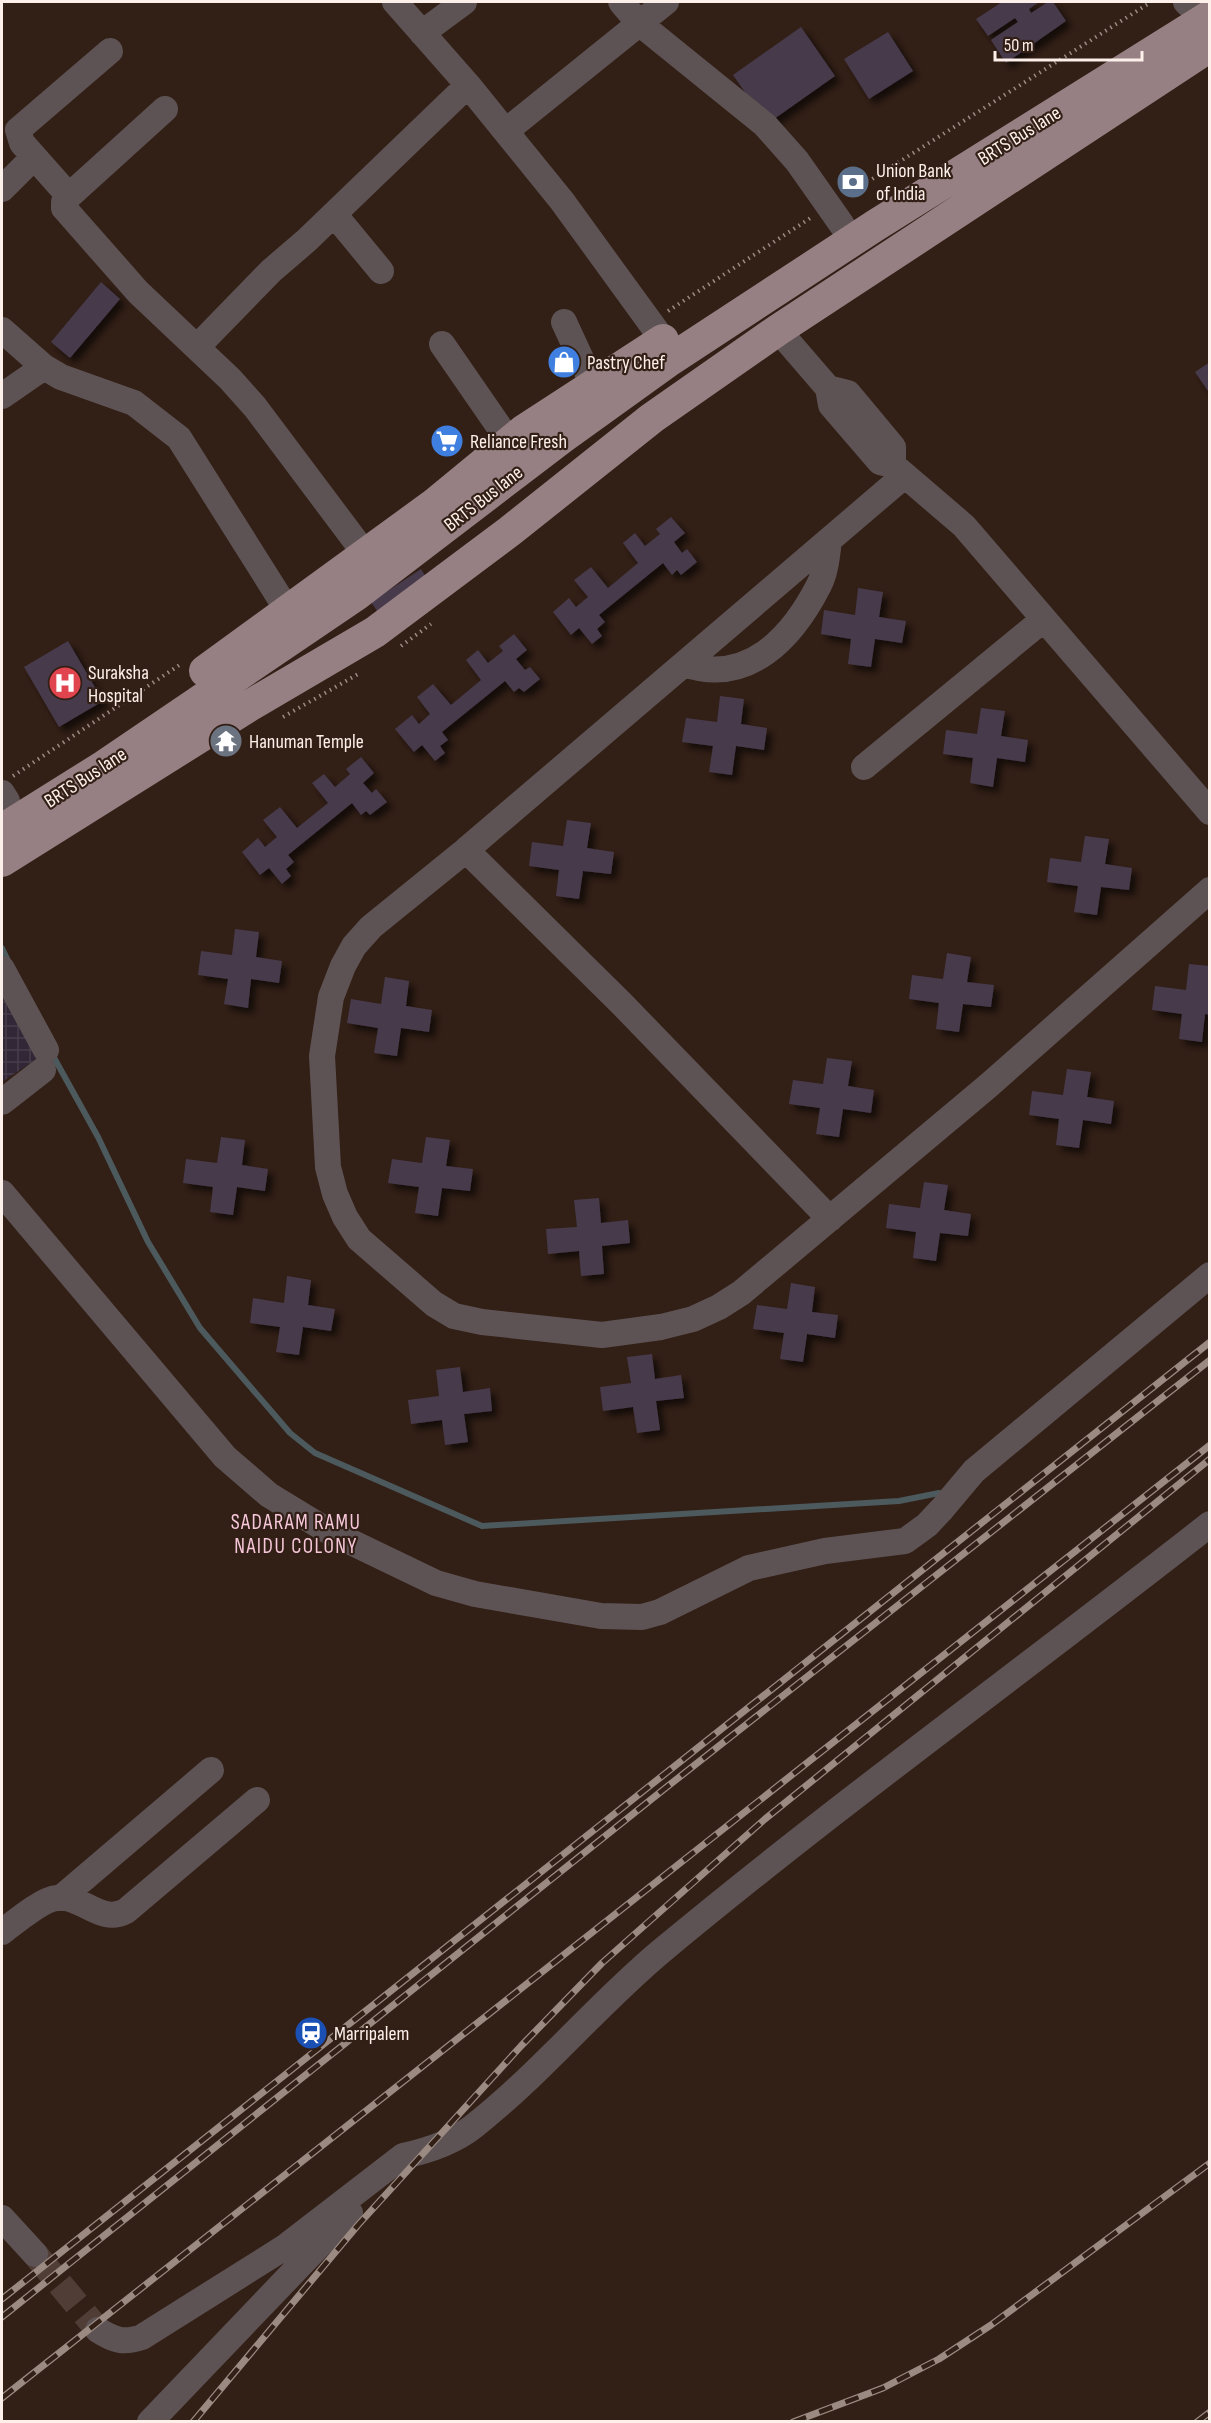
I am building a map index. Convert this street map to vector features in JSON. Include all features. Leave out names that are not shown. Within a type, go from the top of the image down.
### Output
[{"type":"main road","points":[[3,807],[153,709],[366,555],[433,505],[509,441],[842,225],[1194,6]]},
{"type":"main road","name":"BRTS Bus lane","points":[[3,807],[104,766],[356,595],[563,437],[670,360],[876,225],[1194,6]]},
{"type":"main road","points":[[2,861],[401,614],[652,418],[778,330],[1209,46]]},
{"type":"street","points":[[395,2],[468,85],[562,201],[663,340]]},
{"type":"street","points":[[422,33],[464,2]]},
{"type":"street","points":[[621,2],[639,23],[765,124],[797,161],[842,225]]},
{"type":"street","points":[[506,131],[666,2]]},
{"type":"street","points":[[69,196],[22,143],[18,130],[110,51]]},
{"type":"street","points":[[197,347],[263,278],[334,214],[468,85]]},
{"type":"street","points":[[165,109],[69,196],[64,202],[68,214],[138,291],[197,347],[255,408],[366,555]]},
{"type":"street","points":[[2,189],[34,157]]},
{"type":"street","points":[[334,214],[381,271]]},
{"type":"street","points":[[564,322],[593,386]]},
{"type":"street","points":[[2,330],[44,367],[61,377],[134,403],[179,438],[288,611]]},
{"type":"street","points":[[778,330],[828,388],[848,393],[893,447],[899,470],[964,526],[1209,812]]},
{"type":"street","points":[[442,344],[509,441]]},
{"type":"street","points":[[2,396],[44,367]]},
{"type":"street","points":[[899,470],[830,540],[466,850],[371,927],[354,946],[343,966],[331,997],[322,1056],[328,1167],[345,1217],[359,1239],[434,1304],[454,1316],[482,1322],[602,1335],[661,1328],[693,1319],[719,1308],[830,1219],[988,1086],[1209,890]]},
{"type":"street","points":[[684,663],[701,669],[718,671],[751,662],[773,649],[820,585],[830,540]]},
{"type":"street","points":[[864,767],[1044,619]]},
{"type":"street","points":[[466,850],[622,1004],[830,1219]]},
{"type":"street","points":[[2,969],[45,1060],[2,1102]]},
{"type":"street","points":[[2,1193],[225,1457],[269,1495],[328,1531],[436,1583],[476,1594],[601,1616],[642,1617],[660,1612],[748,1568],[825,1551],[905,1541],[927,1525],[974,1471],[1209,1275]]},
{"type":"street","points":[[98,2330],[112,2340],[126,2343],[142,2337],[285,2247],[404,2156],[425,2151],[473,2127],[666,1947],[992,1689],[1079,1627],[1209,1524]]},
{"type":"street","points":[[61,1898],[211,1770]]},
{"type":"street","points":[[2,1932],[49,1900],[61,1898],[105,1915],[117,1916],[126,1911],[257,1800]]},
{"type":"street","points":[[150,2421],[404,2156]]},
{"type":"street","points":[[2,2218],[35,2254]]},
{"type":"shaded area","points":[[2,989],[38,1058],[2,1082]]},
{"type":"building","points":[[1002,2],[1039,2],[1029,9],[1031,13],[1048,2],[1053,2],[1066,21],[1006,63],[991,40],[1018,22],[1015,18],[988,36],[976,19]]},
{"type":"building","points":[[801,27],[835,76],[767,124],[733,75]]},
{"type":"building","points":[[888,32],[913,71],[869,99],[844,59]]},
{"type":"building","points":[[101,282],[120,299],[70,358],[51,342]]},
{"type":"building","points":[[1210,362],[1210,394],[1195,372]]},
{"type":"building","points":[[671,517],[685,533],[674,542],[682,553],[687,549],[697,562],[681,575],[677,570],[672,575],[663,563],[599,615],[605,622],[597,629],[602,636],[592,644],[579,628],[571,635],[553,612],[569,598],[576,607],[588,597],[574,580],[591,567],[608,588],[638,563],[623,543],[635,533],[645,546],[660,534],[656,529]]},
{"type":"building","points":[[421,569],[427,579],[377,611],[371,602]]},
{"type":"building","points":[[858,588],[883,592],[879,617],[906,621],[902,643],[875,639],[871,667],[848,664],[851,639],[821,634],[824,610],[855,615]]},
{"type":"building","points":[[514,634],[527,650],[516,659],[525,670],[530,667],[540,679],[524,692],[519,688],[514,692],[505,681],[442,732],[448,740],[440,746],[445,753],[435,761],[422,745],[414,752],[395,729],[412,715],[419,724],[430,714],[417,697],[433,684],[451,705],[481,680],[466,660],[478,650],[488,663],[503,651],[499,646]]},
{"type":"building","points":[[68,641],[103,701],[59,727],[24,667]]},
{"type":"building","points":[[720,696],[744,699],[741,724],[767,728],[764,750],[736,746],[732,775],[709,772],[713,746],[682,742],[686,718],[717,722]]},
{"type":"building","points":[[981,708],[1005,711],[1001,736],[1028,740],[1025,762],[997,758],[993,787],[970,783],[973,758],[943,754],[946,730],[977,734]]},
{"type":"building","points":[[361,757],[374,773],[363,783],[372,793],[376,789],[387,802],[370,815],[366,811],[361,815],[352,803],[288,855],[294,862],[286,869],[291,876],[282,884],[269,868],[260,875],[242,852],[258,838],[265,847],[277,837],[263,820],[280,807],[297,828],[328,803],[312,783],[324,774],[335,787],[350,774],[346,769]]},
{"type":"building","points":[[567,820],[591,823],[587,848],[614,852],[611,874],[583,871],[579,899],[556,896],[559,870],[529,866],[532,842],[563,846]]},
{"type":"building","points":[[1085,836],[1109,839],[1105,864],[1132,868],[1129,890],[1101,887],[1097,915],[1074,912],[1078,886],[1047,882],[1050,858],[1081,862]]},
{"type":"building","points":[[235,929],[259,932],[256,957],[282,961],[279,983],[251,979],[248,1008],[224,1004],[228,979],[198,975],[201,951],[232,955]]},
{"type":"building","points":[[947,953],[971,957],[967,982],[994,985],[991,1007],[963,1004],[959,1032],[936,1029],[939,1003],[909,999],[912,975],[943,979]]},
{"type":"building","points":[[1189,964],[1210,966],[1210,1015],[1205,1014],[1202,1042],[1179,1039],[1182,1014],[1152,1010],[1155,986],[1186,990]]},
{"type":"building","points":[[385,977],[409,981],[406,1006],[432,1010],[429,1032],[401,1028],[397,1056],[374,1053],[378,1028],[347,1023],[351,999],[381,1004]]},
{"type":"building","points":[[827,1058],[852,1061],[848,1086],[874,1090],[871,1113],[843,1109],[839,1137],[816,1134],[820,1108],[789,1104],[793,1080],[823,1084]]},
{"type":"building","points":[[1067,1069],[1091,1072],[1087,1097],[1114,1101],[1111,1124],[1083,1120],[1079,1148],[1056,1145],[1059,1119],[1029,1115],[1032,1091],[1063,1095]]},
{"type":"building","points":[[221,1137],[245,1140],[242,1165],[268,1169],[265,1191],[237,1187],[233,1215],[210,1212],[213,1187],[183,1183],[186,1159],[217,1163]]},
{"type":"building","points":[[426,1137],[450,1140],[446,1166],[473,1169],[470,1191],[442,1188],[438,1216],[415,1213],[419,1187],[388,1183],[392,1159],[422,1163]]},
{"type":"building","points":[[924,1182],[948,1185],[944,1210],[971,1214],[968,1236],[940,1233],[936,1261],[913,1258],[916,1232],[886,1228],[889,1204],[920,1208]]},
{"type":"building","points":[[599,1198],[601,1223],[628,1220],[630,1243],[602,1246],[604,1274],[581,1276],[579,1251],[548,1254],[546,1229],[577,1227],[574,1200]]},
{"type":"building","points":[[287,1276],[311,1280],[308,1305],[335,1309],[331,1331],[303,1327],[299,1355],[276,1352],[280,1327],[250,1323],[253,1298],[284,1303]]},
{"type":"building","points":[[791,1283],[815,1287],[812,1312],[838,1315],[835,1338],[807,1334],[803,1362],[780,1359],[784,1333],[753,1329],[757,1305],[787,1309]]},
{"type":"building","points":[[652,1354],[655,1379],[681,1375],[684,1398],[656,1401],[660,1430],[637,1433],[633,1407],[603,1411],[600,1387],[631,1383],[627,1357]]},
{"type":"building","points":[[460,1367],[463,1392],[490,1388],[492,1411],[464,1414],[468,1442],[445,1445],[442,1420],[411,1424],[408,1400],[439,1396],[436,1370]]},
{"type":"waterway","points":[[2,948],[9,963]]},
{"type":"waterway","points":[[52,1054],[98,1137],[148,1242],[200,1328],[290,1433],[315,1453],[482,1526],[899,1501],[939,1493]]},
{"type":"tunnel","points":[[35,2254],[98,2330]]},
{"type":"railway","points":[[2,2299],[1210,1342]]},
{"type":"railway","points":[[2,2317],[668,1786],[1210,1360]]},
{"type":"railway","points":[[2,2398],[1210,1445]]},
{"type":"railway","points":[[193,2422],[358,2225],[521,2046],[602,1963],[765,1819],[1210,1459]]},
{"type":"railway","points":[[793,2422],[883,2388],[939,2359],[991,2325],[1210,2163]]},
{"type":"railway","points":[[1197,2422],[1210,2412]]},
{"type":"place","name":"Union Bank of India","points":[[853,182]]},
{"type":"place","name":"Pastry Chef","points":[[564,362]]},
{"type":"place","name":"Reliance Fresh","points":[[447,441]]},
{"type":"place","name":"Suraksha Hospital","points":[[65,683]]},
{"type":"place","name":"Hanuman Temple","points":[[226,741]]},
{"type":"place","name":"Marripalem","points":[[311,2033]]},
{"type":"district","name":"SADARAM RAMU NAIDU COLONY","points":[[296,1534]]}]
